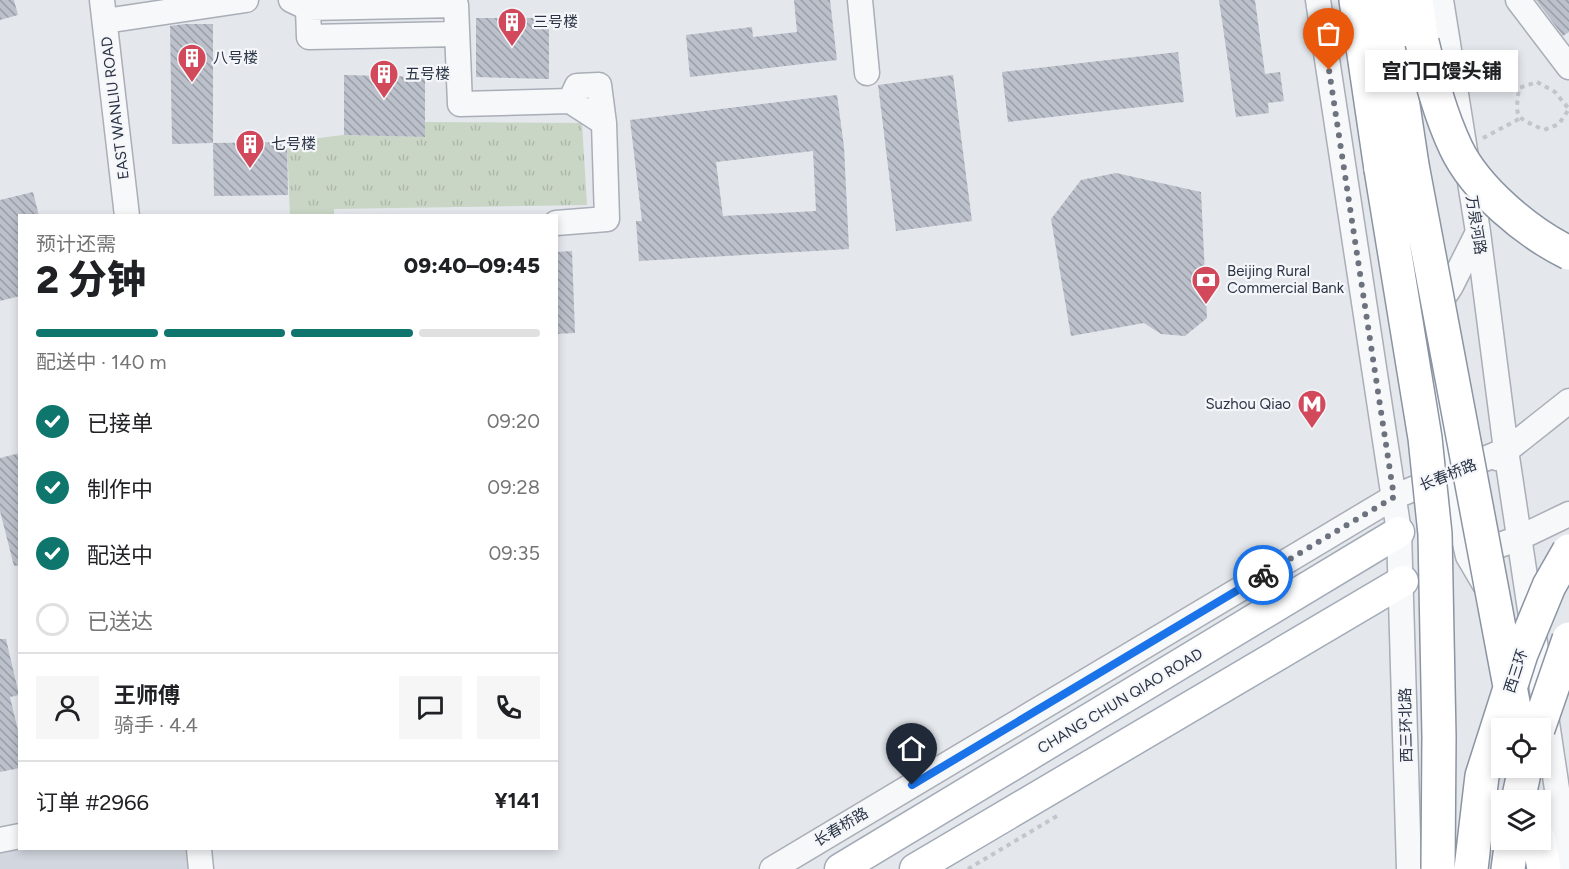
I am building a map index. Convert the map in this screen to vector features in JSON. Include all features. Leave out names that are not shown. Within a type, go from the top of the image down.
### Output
[{"type":"highway","points":[[1356,0],[1397,167],[1516,718]]},
{"type":"highway","points":[[1387,0],[1397,167],[1435,534],[1439,737],[1438,869]]},
{"type":"highway","points":[[1416,0],[1422,42],[1437,101],[1457,150],[1485,188],[1521,224],[1569,253]]},
{"type":"highway","name":"西三环","points":[[1471,869],[1482,776],[1521,654],[1549,586],[1569,551]]},
{"type":"highway","points":[[1542,718],[1569,639]]},
{"type":"highway","points":[[1508,869],[1511,850]]},
{"type":"highway","points":[[1541,850],[1544,869]]},
{"type":"main road","name":"CHANG CHUN QIAO ROAD","points":[[840,869],[1399,532]]},
{"type":"main road","points":[[915,869],[1080,771],[1403,592]]},
{"type":"street","points":[[104,10],[246,0]]},
{"type":"street","points":[[860,0],[867,73]]},
{"type":"street","points":[[1318,0],[1399,532]]},
{"type":"street","name":"万泉河路","points":[[1441,0],[1466,137],[1506,450],[1536,654]]},
{"type":"street","points":[[1518,0],[1569,67]]},
{"type":"street","points":[[299,4],[456,5],[460,104],[570,101],[603,123],[607,219],[558,223]]},
{"type":"street","name":"EAST WANLIU ROAD","points":[[104,10],[127,214]]},
{"type":"street","points":[[1466,137],[1495,181],[1542,220],[1569,234]]},
{"type":"street","points":[[1478,232],[1451,286],[1426,324],[1451,482],[1471,561],[1536,654]]},
{"type":"street","points":[[1364,303],[1395,320],[1426,324]]},
{"type":"street","points":[[1399,532],[1451,482],[1506,450],[1569,401]]},
{"type":"street","name":"长春桥路","points":[[772,869],[1394,497],[1451,482]]},
{"type":"street","points":[[1403,592],[1569,514]]},
{"type":"street","name":"西三环北路","points":[[1399,532],[1403,592],[1409,869]]},
{"type":"street","points":[[1569,542],[1545,589],[1536,654],[1569,869]]},
{"type":"street","points":[[0,840],[18,836]]},
{"type":"street","points":[[199,850],[201,869]]},
{"type":"path","points":[[1466,137],[1519,118],[1544,130],[1559,124],[1569,110],[1555,92],[1537,82],[1519,88],[1516,112],[1519,118]]},
{"type":"shaded area","points":[[18,836],[18,850],[199,850],[201,869],[0,869],[0,840]]},
{"type":"green space","points":[[425,122],[582,123],[587,205],[334,209],[334,214],[290,214],[287,142],[343,135],[424,137]]},
{"type":"building","points":[[0,0],[14,0],[18,15],[0,20]]},
{"type":"building","points":[[794,0],[830,0],[837,60],[690,77],[686,35],[752,27],[753,37],[797,32]]},
{"type":"building","points":[[1219,0],[1255,0],[1265,74],[1280,72],[1284,101],[1268,103],[1269,113],[1236,117]]},
{"type":"building","points":[[1536,0],[1569,0],[1569,32],[1563,36]]},
{"type":"building","name":"三号楼","points":[[476,18],[549,18],[549,79],[476,77]]},
{"type":"building","name":"八号楼","points":[[213,24],[213,143],[172,144],[170,26]]},
{"type":"building","points":[[1178,52],[1184,102],[1008,122],[1002,72]]},
{"type":"building","name":"五号楼","points":[[344,75],[425,77],[425,137],[344,135]]},
{"type":"building","points":[[953,75],[972,221],[896,231],[878,85]]},
{"type":"building","points":[[837,95],[844,147],[849,249],[639,261],[636,221],[642,221],[630,120]],"holes":[[[813,151],[816,211],[723,216],[716,162]]]},
{"type":"building","name":"七号楼","points":[[287,142],[288,195],[214,196],[213,143]]},
{"type":"building","points":[[1116,173],[1201,192],[1207,318],[1185,336],[1161,334],[1144,323],[1071,336],[1051,219],[1081,180]]},
{"type":"building","points":[[33,192],[38,214],[18,214],[18,296],[0,301],[0,200]]},
{"type":"building","points":[[572,251],[575,333],[558,334],[558,252]]},
{"type":"building","points":[[18,454],[18,565],[14,566],[0,511],[0,458]]},
{"type":"building","points":[[0,639],[6,639],[18,691],[18,695],[10,697],[18,731],[18,768],[0,772]]},
{"type":"way so far","points":[[1263,575],[1394,497],[1329,70]]},
{"type":"place","name":"三号楼","points":[[512,48]]},
{"type":"place","name":"宫门口馒头铺","points":[[1329,70]]},
{"type":"place","name":"八号楼","points":[[192,84]]},
{"type":"place","name":"五号楼","points":[[384,100]]},
{"type":"place","name":"七号楼","points":[[250,170]]},
{"type":"place","name":"Beijing Rural Commercial Bank","points":[[1206,306]]},
{"type":"place","name":"Suzhou Qiao","points":[[1312,430]]},
{"type":"route","points":[[912,785],[1263,575]]}]
